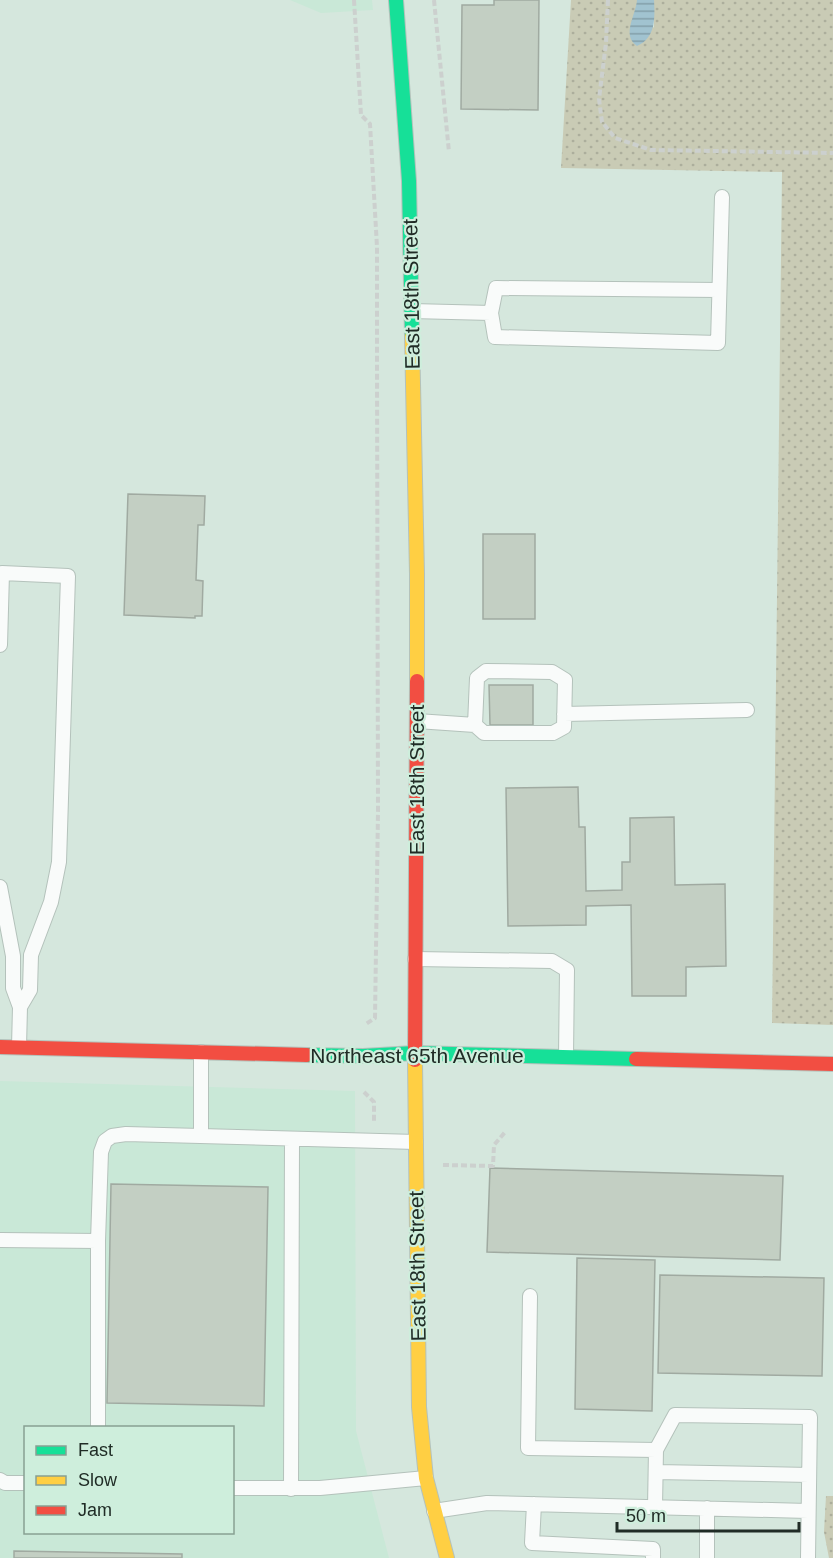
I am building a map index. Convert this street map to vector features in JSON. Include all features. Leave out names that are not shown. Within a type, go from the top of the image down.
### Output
[{"type":"street","name":"East 18th Street","points":[[396,0],[409,181],[417,584],[415,1053],[418,1407],[426,1478],[447,1558]]},
{"type":"street","name":"Northeast 65th Avenue","points":[[0,1047],[363,1056],[415,1053],[833,1064]]},
{"type":"lane","points":[[720,290],[496,288],[491,313],[495,337],[718,343],[720,290],[722,197]]},
{"type":"lane","points":[[412,311],[491,313]]},
{"type":"lane","points":[[0,645],[2,573],[68,576],[59,861],[51,902],[32,955],[30,990],[20,1007]]},
{"type":"lane","points":[[417,721],[475,724],[484,733],[554,733],[564,727],[565,680],[552,672],[486,670],[477,678],[475,724]]},
{"type":"lane","points":[[564,714],[747,710]]},
{"type":"lane","points":[[0,887],[13,956],[13,988],[20,1007],[19,1048]]},
{"type":"lane","points":[[415,959],[552,961],[567,970],[566,1057]]},
{"type":"lane","points":[[201,1052],[201,1136]]},
{"type":"lane","points":[[98,1426],[98,1241],[101,1152],[105,1141],[111,1136],[126,1134],[416,1142]]},
{"type":"lane","points":[[291,1489],[292,1139]]},
{"type":"lane","points":[[0,1240],[98,1241]]},
{"type":"lane","points":[[530,1296],[528,1448],[656,1450]]},
{"type":"lane","points":[[655,1507],[656,1450],[675,1415],[810,1417],[808,1558]]},
{"type":"lane","points":[[656,1473],[809,1475]]},
{"type":"lane","points":[[234,1488],[291,1489],[426,1478]]},
{"type":"lane","points":[[0,1480],[24,1483]]},
{"type":"lane","points":[[434,1511],[487,1503],[808,1511]]},
{"type":"lane","points":[[534,1504],[532,1543],[653,1549],[653,1558]]},
{"type":"lane","points":[[706,1558],[707,1508]]},
{"type":"path","points":[[354,0],[361,115],[370,124],[377,259],[378,812],[375,1018],[366,1024]]},
{"type":"path","points":[[434,0],[449,152]]},
{"type":"path","points":[[608,0],[606,43],[599,99],[602,122],[615,138],[651,150],[833,153]]},
{"type":"path","points":[[364,1092],[374,1102],[375,1141]]},
{"type":"path","points":[[416,1165],[493,1166],[494,1145],[506,1131]]},
{"type":"shaded area","points":[[290,0],[372,0],[373,10],[321,13]]},
{"type":"shaded area","points":[[571,0],[637,0],[637,4],[654,28],[654,0],[833,0],[833,1025],[772,1023],[782,172],[561,168]]},
{"type":"shaded area","points":[[0,1081],[355,1091],[356,1431],[389,1558],[0,1558]]},
{"type":"shaded area","points":[[826,1496],[833,1496],[833,1558],[829,1558],[824,1532]]},
{"type":"water","points":[[637,0],[654,0],[654,13],[653,26],[648,38],[637,46],[632,41],[630,31]]},
{"type":"building","points":[[494,0],[539,0],[538,110],[461,109],[462,5],[494,5]]},
{"type":"building","points":[[128,494],[205,496],[204,525],[198,525],[196,580],[203,581],[202,616],[195,616],[195,618],[124,615]]},
{"type":"building","points":[[483,534],[535,534],[535,619],[483,619]]},
{"type":"building","points":[[489,685],[533,685],[533,725],[490,725]]},
{"type":"building","points":[[578,787],[579,827],[585,827],[586,891],[622,890],[622,862],[630,862],[630,818],[674,817],[675,885],[725,884],[726,966],[686,967],[686,996],[632,996],[631,905],[586,906],[586,925],[508,926],[506,788]]},
{"type":"building","points":[[490,1168],[783,1176],[780,1260],[487,1252]]},
{"type":"building","points":[[111,1184],[268,1187],[264,1406],[107,1403]]},
{"type":"building","points":[[577,1258],[655,1260],[652,1411],[575,1409]]},
{"type":"building","points":[[660,1275],[824,1278],[822,1376],[658,1373]]},
{"type":"building","points":[[14,1551],[182,1554],[182,1558],[14,1558]]},
{"type":"traffic: fast","points":[[396,0],[409,181],[412,336]]},
{"type":"traffic: fast","points":[[307,1055],[363,1056],[415,1053],[636,1059]]},
{"type":"traffic: slow","points":[[412,336],[417,681]]},
{"type":"traffic: slow","points":[[415,1060],[419,1407],[426,1478],[447,1558]]},
{"type":"traffic: jam","points":[[415,1060],[417,681]]},
{"type":"traffic: jam","points":[[0,1047],[307,1055]]},
{"type":"traffic: jam","points":[[636,1059],[833,1064]]}]
